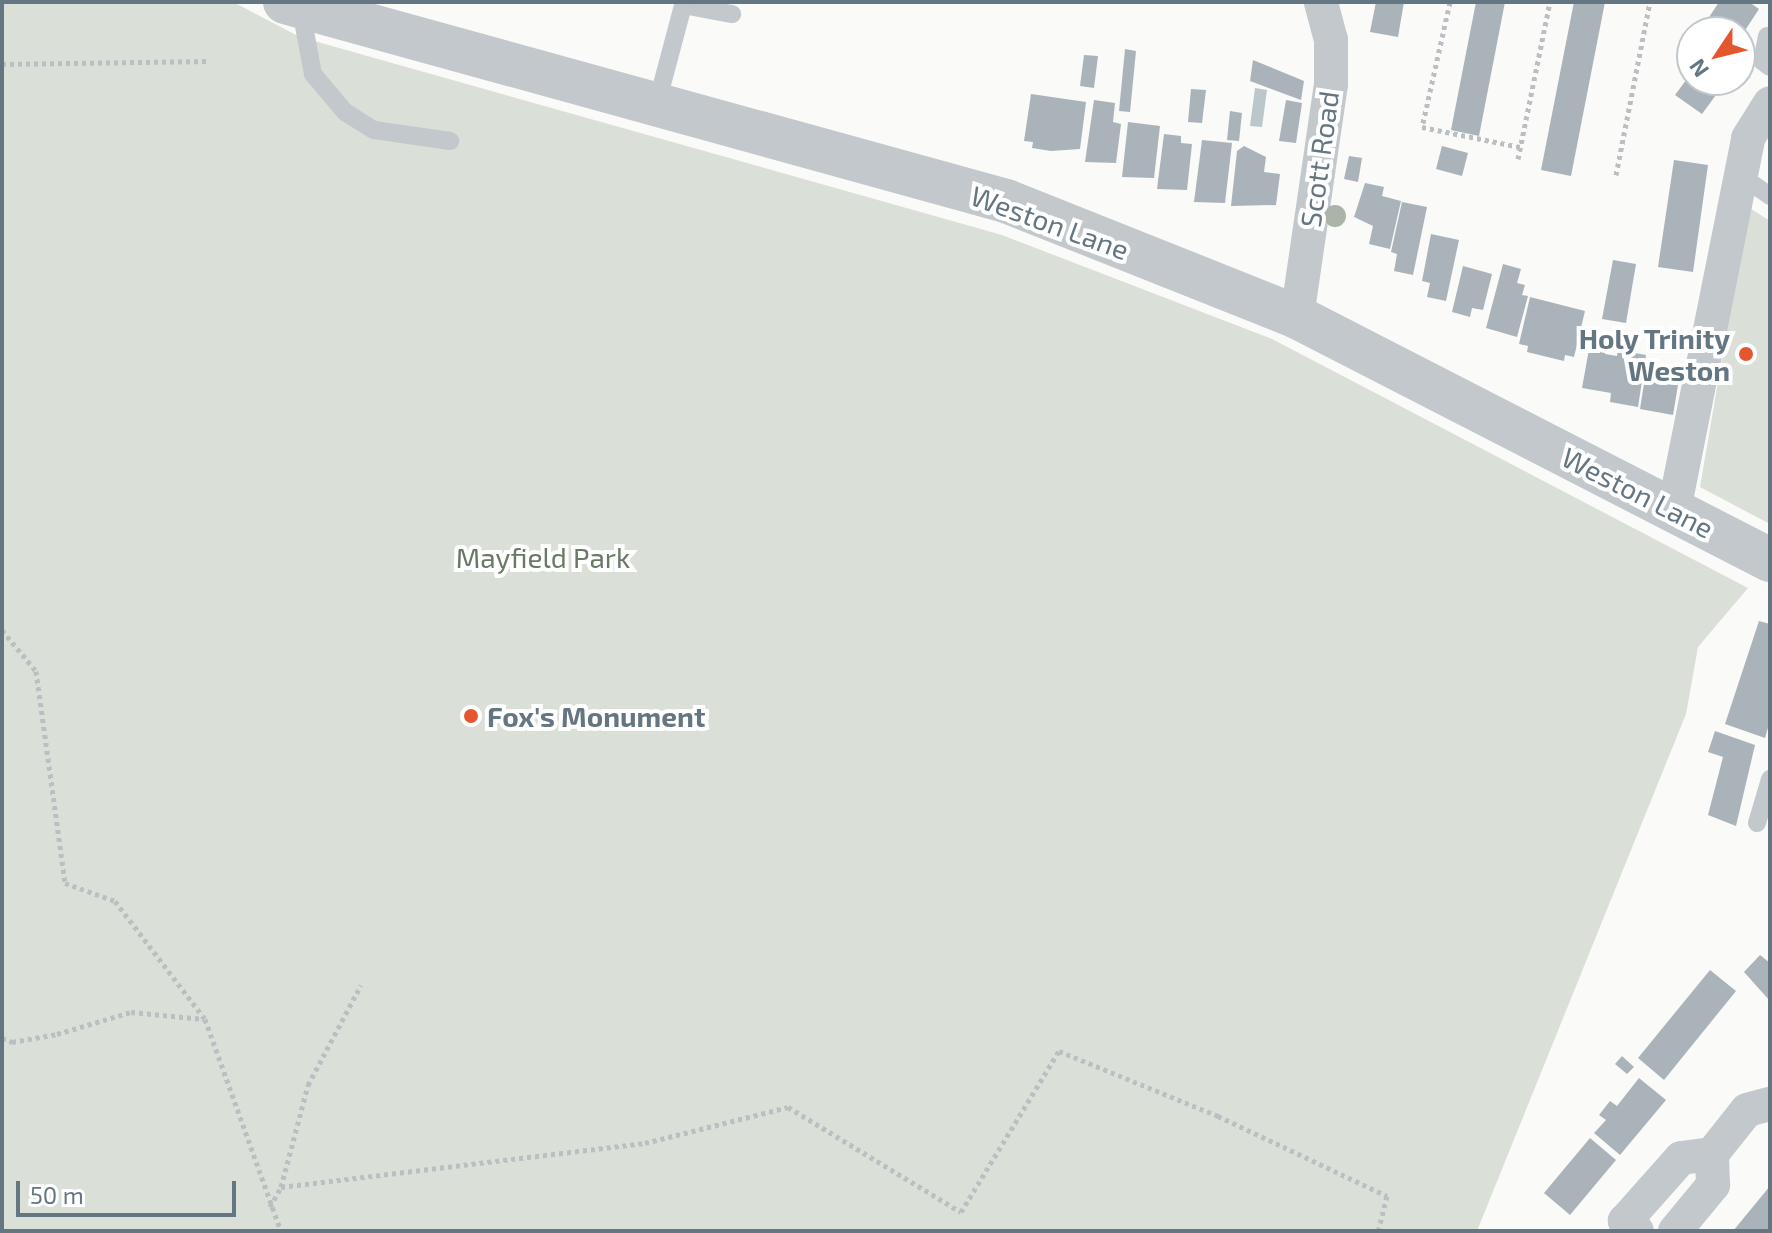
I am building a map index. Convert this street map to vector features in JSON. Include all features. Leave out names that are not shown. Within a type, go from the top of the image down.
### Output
[{"type":"street","name":"Scott Road","points":[[1297,317],[1331,84],[1331,40],[1321,2]]},
{"type":"street","name":"Weston Lane","points":[[293,6],[1006,201],[1297,317],[1770,560]]},
{"type":"street","points":[[1674,510],[1748,138],[1770,103]]},
{"type":"street","points":[[1675,1231],[1713,1185],[1712,1154],[1747,1110],[1770,1104]]},
{"type":"street","points":[[1637,1231],[1625,1221],[1681,1158],[1712,1154]]},
{"type":"lane","points":[[656,107],[683,3],[732,14]]},
{"type":"lane","points":[[293,6],[313,74],[345,112],[374,130],[450,141]]},
{"type":"lane","points":[[1767,36],[1762,61],[1770,67]]},
{"type":"lane","points":[[1740,175],[1770,196]]},
{"type":"lane","points":[[1757,823],[1770,779]]},
{"type":"path","points":[[1450,2],[1422,127],[1520,147]]},
{"type":"path","points":[[1518,159],[1550,2]]},
{"type":"path","points":[[1616,175],[1650,2]]},
{"type":"path","points":[[2,64],[209,61]]},
{"type":"path","points":[[2,630],[36,671],[65,883],[115,901],[205,1019],[281,1231]]},
{"type":"path","points":[[270,1207],[281,1187],[308,1085],[361,985]]},
{"type":"path","points":[[2,1038],[12,1042],[57,1034],[131,1012],[205,1019]]},
{"type":"path","points":[[281,1187],[645,1143],[788,1107],[961,1212],[1059,1051],[1218,1116],[1387,1196],[1378,1231]]},
{"type":"green space","name":"Mayfield Park","points":[[2,2],[233,2],[300,37],[1002,235],[1272,339],[1748,588],[1698,647],[1686,714],[1477,1231],[2,1231]]},
{"type":"green space","name":"Holy Trinity Weston","points":[[1748,207],[1770,221],[1770,524],[1700,487]]},
{"type":"shaded area","points":[[1255,88],[1267,90],[1262,127],[1250,126]]},
{"type":"building","points":[[1376,2],[1404,2],[1398,37],[1370,32]]},
{"type":"building","points":[[1476,2],[1505,2],[1479,136],[1451,130]]},
{"type":"building","points":[[1574,2],[1605,2],[1571,176],[1541,170]]},
{"type":"building","points":[[1719,2],[1749,2],[1759,9],[1754,16],[1710,16]]},
{"type":"building","points":[[1125,49],[1136,51],[1130,112],[1119,111]]},
{"type":"building","points":[[1084,55],[1098,56],[1094,88],[1080,86]]},
{"type":"building","points":[[1253,60],[1304,81],[1301,100],[1250,81]]},
{"type":"building","points":[[1191,89],[1206,90],[1202,123],[1188,122]]},
{"type":"building","points":[[1031,94],[1086,102],[1080,149],[1051,151],[1032,148],[1033,142],[1024,141]]},
{"type":"building","points":[[1676,96],[1715,96],[1702,114]]},
{"type":"building","points":[[1094,100],[1115,103],[1113,122],[1121,124],[1116,163],[1085,162]]},
{"type":"building","points":[[1286,100],[1302,103],[1296,143],[1279,141]]},
{"type":"building","points":[[1230,111],[1242,113],[1239,141],[1227,140]]},
{"type":"building","points":[[1128,122],[1160,126],[1154,178],[1122,177]]},
{"type":"building","points":[[1164,134],[1181,136],[1181,143],[1192,144],[1187,190],[1157,189]]},
{"type":"building","points":[[1202,140],[1232,143],[1225,203],[1194,202]]},
{"type":"building","points":[[1244,146],[1266,157],[1264,172],[1280,174],[1276,205],[1231,206],[1237,151]]},
{"type":"building","points":[[1442,146],[1468,153],[1462,176],[1436,169]]},
{"type":"building","points":[[1349,156],[1362,158],[1358,182],[1344,179]]},
{"type":"building","points":[[1674,160],[1708,165],[1693,272],[1658,267]]},
{"type":"building","points":[[1365,183],[1384,187],[1382,196],[1401,201],[1390,249],[1369,244],[1373,226],[1354,217]]},
{"type":"building","points":[[1402,202],[1427,207],[1413,275],[1394,271],[1397,254],[1391,252]]},
{"type":"building","points":[[1431,234],[1459,240],[1446,301],[1427,297],[1430,283],[1422,281]]},
{"type":"building","points":[[1613,260],[1636,264],[1626,323],[1602,319]]},
{"type":"building","points":[[1503,264],[1521,269],[1517,283],[1525,285],[1522,295],[1528,296],[1517,337],[1486,328]]},
{"type":"building","points":[[1463,266],[1492,274],[1483,310],[1472,308],[1470,317],[1452,312]]},
{"type":"building","points":[[1530,297],[1585,311],[1574,357],[1565,355],[1564,361],[1527,352],[1528,346],[1519,344]]},
{"type":"building","points":[[1591,338],[1607,341],[1605,354],[1617,356],[1618,350],[1646,355],[1638,407],[1610,402],[1611,393],[1582,388]]},
{"type":"building","points":[[1646,371],[1670,375],[1668,384],[1678,385],[1673,415],[1640,409]]},
{"type":"building","points":[[1759,621],[1770,624],[1770,721],[1765,738],[1725,724]]},
{"type":"building","points":[[1715,731],[1755,745],[1736,826],[1708,815],[1723,757],[1708,752]]},
{"type":"building","points":[[1760,955],[1770,963],[1770,1001],[1744,972]]},
{"type":"building","points":[[1710,970],[1736,991],[1664,1080],[1638,1058]]},
{"type":"building","points":[[1622,1056],[1634,1067],[1627,1074],[1615,1064]]},
{"type":"building","points":[[1639,1078],[1666,1100],[1620,1155],[1594,1133],[1606,1120],[1599,1115],[1610,1101],[1617,1106]]},
{"type":"building","points":[[1590,1138],[1616,1160],[1570,1215],[1544,1193]]},
{"type":"building","points":[[1770,1186],[1770,1231],[1733,1231],[1747,1214]]},
{"type":"place","name":"Holy Trinity Weston","points":[[1746,354]]},
{"type":"place","name":"Fox's Monument","points":[[471,716]]}]
